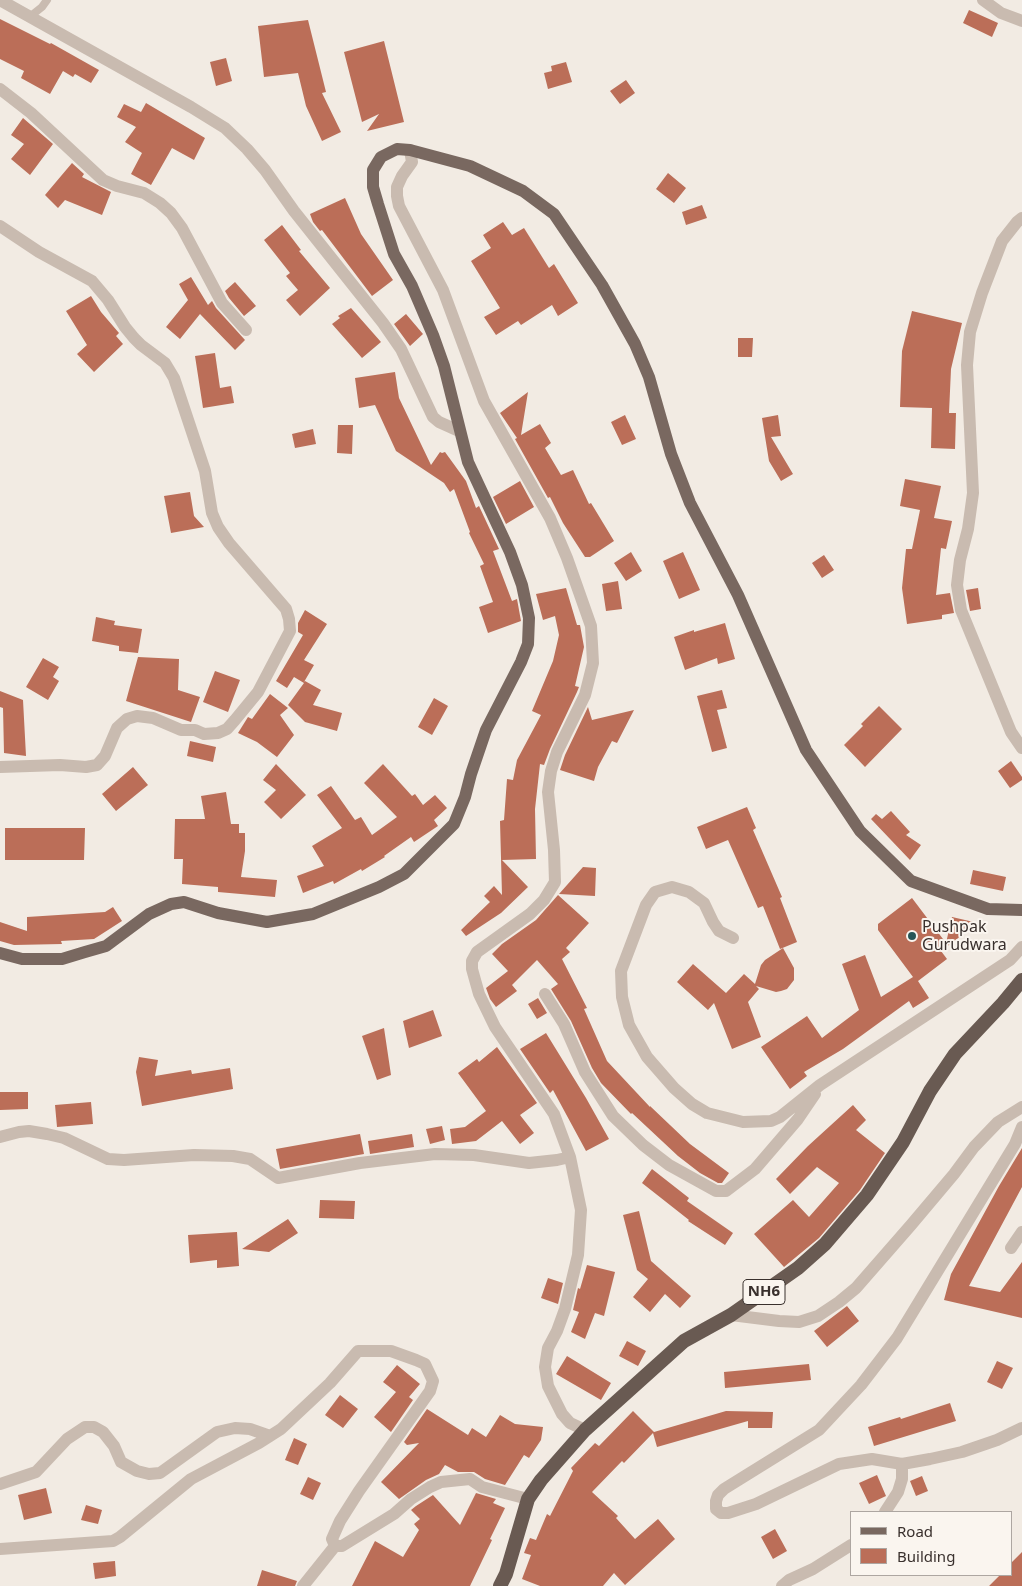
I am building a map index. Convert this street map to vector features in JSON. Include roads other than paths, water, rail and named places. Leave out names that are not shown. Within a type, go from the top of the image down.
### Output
[{"type":"highway","name":"NH6","points":[[500,1586],[506,1574],[528,1499],[541,1480],[585,1430],[684,1341],[731,1315],[798,1268],[825,1244],[867,1195],[903,1142],[930,1091],[955,1054],[1003,1004],[1022,980]]},
{"type":"main road","points":[[0,953],[22,959],[62,959],[70,957],[106,946],[149,914],[172,904],[184,902],[218,913],[267,922],[313,914],[378,888],[404,874],[454,824],[465,797],[470,774],[486,730],[528,644],[529,618],[522,585],[510,552],[468,462],[444,366],[436,343],[415,294],[394,254],[373,187],[373,170],[381,157],[397,149],[410,150],[470,166],[523,191],[554,214],[602,284],[635,344],[649,377],[671,454],[690,503],[738,595],[806,750],[860,831],[911,881],[988,909],[1022,910]]},
{"type":"street","points":[[0,0],[225,128],[247,148],[383,323],[401,349],[433,417],[439,422],[459,430]]},
{"type":"street","points":[[983,0],[1001,13],[1022,22]]},
{"type":"street","points":[[0,89],[31,113],[103,180],[144,193],[171,213],[182,228],[222,303],[246,330]]},
{"type":"street","points":[[410,150],[412,162],[397,187],[399,206],[443,290],[484,401],[550,518],[591,626],[593,663],[585,695],[557,752],[551,771],[548,792],[555,882],[544,900],[530,914],[477,952],[472,961],[474,978],[494,1027],[554,1114],[570,1157],[581,1210],[578,1255],[565,1309],[548,1348],[545,1367],[548,1386],[562,1414],[570,1423],[585,1430]]},
{"type":"street","points":[[1022,218],[1002,240],[970,332],[967,365],[973,493],[957,585],[961,610],[1011,732],[1022,748]]},
{"type":"street","points":[[0,226],[40,252],[92,281],[108,300],[134,338],[165,363],[174,378],[205,471],[209,501],[215,520],[229,543],[286,609],[290,631],[258,692],[227,729],[218,733],[204,734],[195,730],[181,730],[153,718],[137,716],[127,719],[118,728],[105,756],[97,765],[86,767],[60,765],[0,767]]},
{"type":"street","points":[[733,938],[719,930],[704,903],[689,892],[672,887],[655,892],[646,905],[621,972],[622,998],[629,1025],[647,1057],[674,1088],[692,1104],[707,1113],[743,1122],[771,1121],[780,1117],[820,1085],[1010,960],[1022,947]]},
{"type":"street","points":[[545,994],[564,1024],[585,1072],[613,1116],[643,1145],[669,1165],[716,1191],[726,1191],[755,1169],[798,1119],[820,1085]]},
{"type":"street","points":[[731,1315],[799,1322],[818,1316],[838,1302],[856,1288],[954,1174],[974,1147],[998,1122],[1022,1107]]},
{"type":"street","points":[[1022,1127],[1015,1144],[897,1338],[861,1385],[819,1430],[724,1489],[718,1495],[715,1505],[716,1509],[724,1514],[756,1504],[839,1464],[872,1459],[902,1464],[962,1452],[997,1440],[1022,1428]]},
{"type":"street","points":[[0,1137],[29,1131],[47,1134],[64,1138],[108,1159],[124,1160],[194,1155],[233,1156],[250,1159],[278,1178],[360,1163],[435,1154],[474,1155],[529,1163],[570,1157]]},
{"type":"street","points":[[1011,1248],[1022,1232]]},
{"type":"street","points":[[0,1549],[113,1541],[128,1532],[191,1479],[281,1429],[330,1383],[358,1351],[391,1350],[425,1364],[433,1381],[430,1391],[340,1521],[332,1539],[336,1546]]},
{"type":"street","points":[[0,1484],[36,1472],[66,1439],[85,1427],[94,1427],[103,1432],[114,1446],[121,1462],[138,1471],[149,1474],[160,1473],[217,1432],[235,1428],[250,1429],[270,1436]]},
{"type":"street","points":[[886,1511],[898,1492],[902,1479],[902,1464]]},
{"type":"street","points":[[336,1546],[342,1546],[394,1514],[411,1499],[441,1482],[470,1479],[482,1487],[528,1499]]},
{"type":"street","points":[[303,1586],[336,1546]]},
{"type":"street","points":[[782,1586],[789,1580],[813,1569],[850,1546]]},
{"type":"lane","points":[[28,15],[32,15],[42,8],[47,0]]},
{"type":"place","name":"Pushpak Gurudwara","points":[[912,936]]}]
